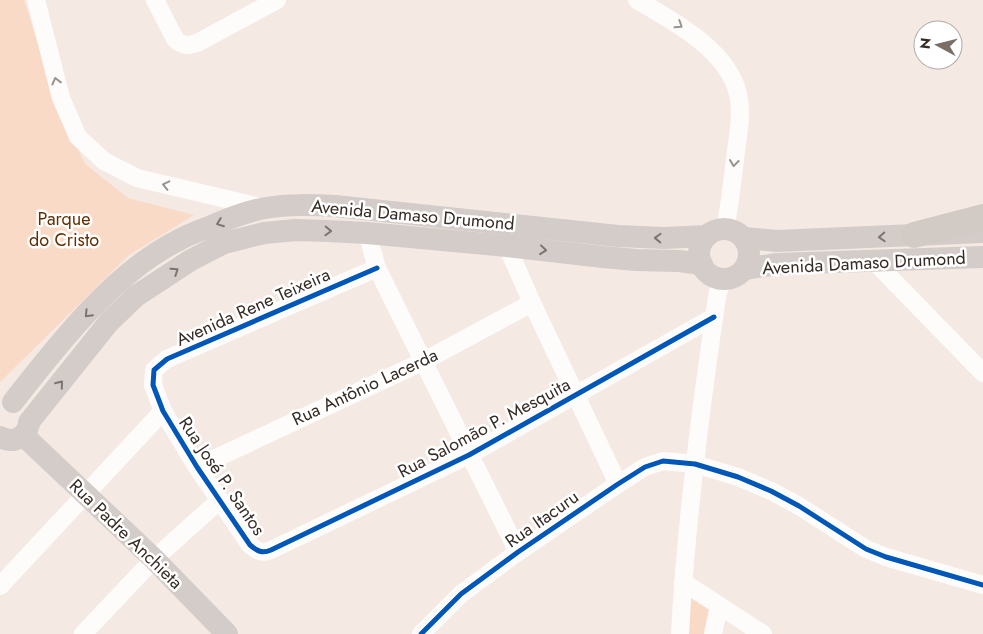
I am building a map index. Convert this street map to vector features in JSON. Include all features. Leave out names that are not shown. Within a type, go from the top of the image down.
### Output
[{"type":"highway","points":[[914,235],[983,217]]},
{"type":"main road","name":"Avenida Damaso Drumond","points":[[6,404],[61,342],[110,291],[142,263],[176,241],[223,221],[265,208],[301,204],[335,206],[618,236],[664,238],[725,234],[777,241],[983,232]]},
{"type":"main road","name":"Avenida Damaso Drumond","points":[[13,437],[109,322],[136,296],[191,260],[224,243],[264,233],[296,230],[366,233],[603,257],[702,264]]},
{"type":"main road","points":[[725,234],[748,244],[749,257],[734,274],[711,275],[700,259],[700,246],[725,234]]},
{"type":"main road","name":"Avenida Damaso Drumond","points":[[734,274],[777,264],[983,257]]},
{"type":"main road","name":"Rua Padre Anchieta","points":[[6,404],[18,404],[27,411],[13,437],[86,493],[154,559],[225,633]]},
{"type":"street","points":[[36,0],[60,98],[78,137],[104,161],[137,178],[265,208]]},
{"type":"street","points":[[155,0],[175,38],[184,45],[197,43],[277,0]]},
{"type":"street","points":[[637,0],[681,25],[710,49],[728,70],[738,94],[740,114],[738,136],[725,234]]},
{"type":"street","points":[[366,233],[376,268],[518,552]]},
{"type":"street","points":[[507,246],[618,484]]},
{"type":"street","points":[[874,261],[983,373]]},
{"type":"street","name":"Avenida Rene Teixeira","points":[[163,411],[153,385],[154,370],[167,359],[376,268]]},
{"type":"street","points":[[680,634],[683,582],[695,464],[714,316],[718,291],[734,274]]},
{"type":"street","name":"Rua Antônio Lacerda","points":[[197,467],[424,361],[532,303]]},
{"type":"street","name":"Rua Salomão P. Mesquita","points":[[261,552],[271,550],[469,455],[714,316]]},
{"type":"street","points":[[0,586],[163,411]]},
{"type":"street","name":"Rua José P. Santos","points":[[163,411],[197,467],[250,545],[261,552]]},
{"type":"street","name":"Rua Itacuru","points":[[421,634],[461,594],[518,552],[645,467],[663,461],[695,464],[738,477],[771,491],[798,506],[866,549],[894,560],[983,585]]},
{"type":"street","points":[[83,634],[154,559],[220,500]]},
{"type":"street","points":[[683,582],[763,634]]},
{"type":"street","points":[[713,634],[719,606]]},
{"type":"green space","name":"Parque do Cristo","points":[[0,0],[24,0],[54,94],[85,164],[128,198],[194,215],[129,255],[0,382]]},
{"type":"green space","points":[[690,595],[713,608],[708,634],[688,634]]},
{"type":"cycle path","points":[[377,268],[167,359],[154,370],[153,385],[163,411],[197,467],[250,545],[257,550],[262,552],[271,550],[469,455],[714,317]]},
{"type":"cycle path","points":[[421,634],[461,594],[518,552],[645,467],[663,461],[695,464],[738,477],[771,491],[799,506],[866,549],[886,557],[983,585]]}]
